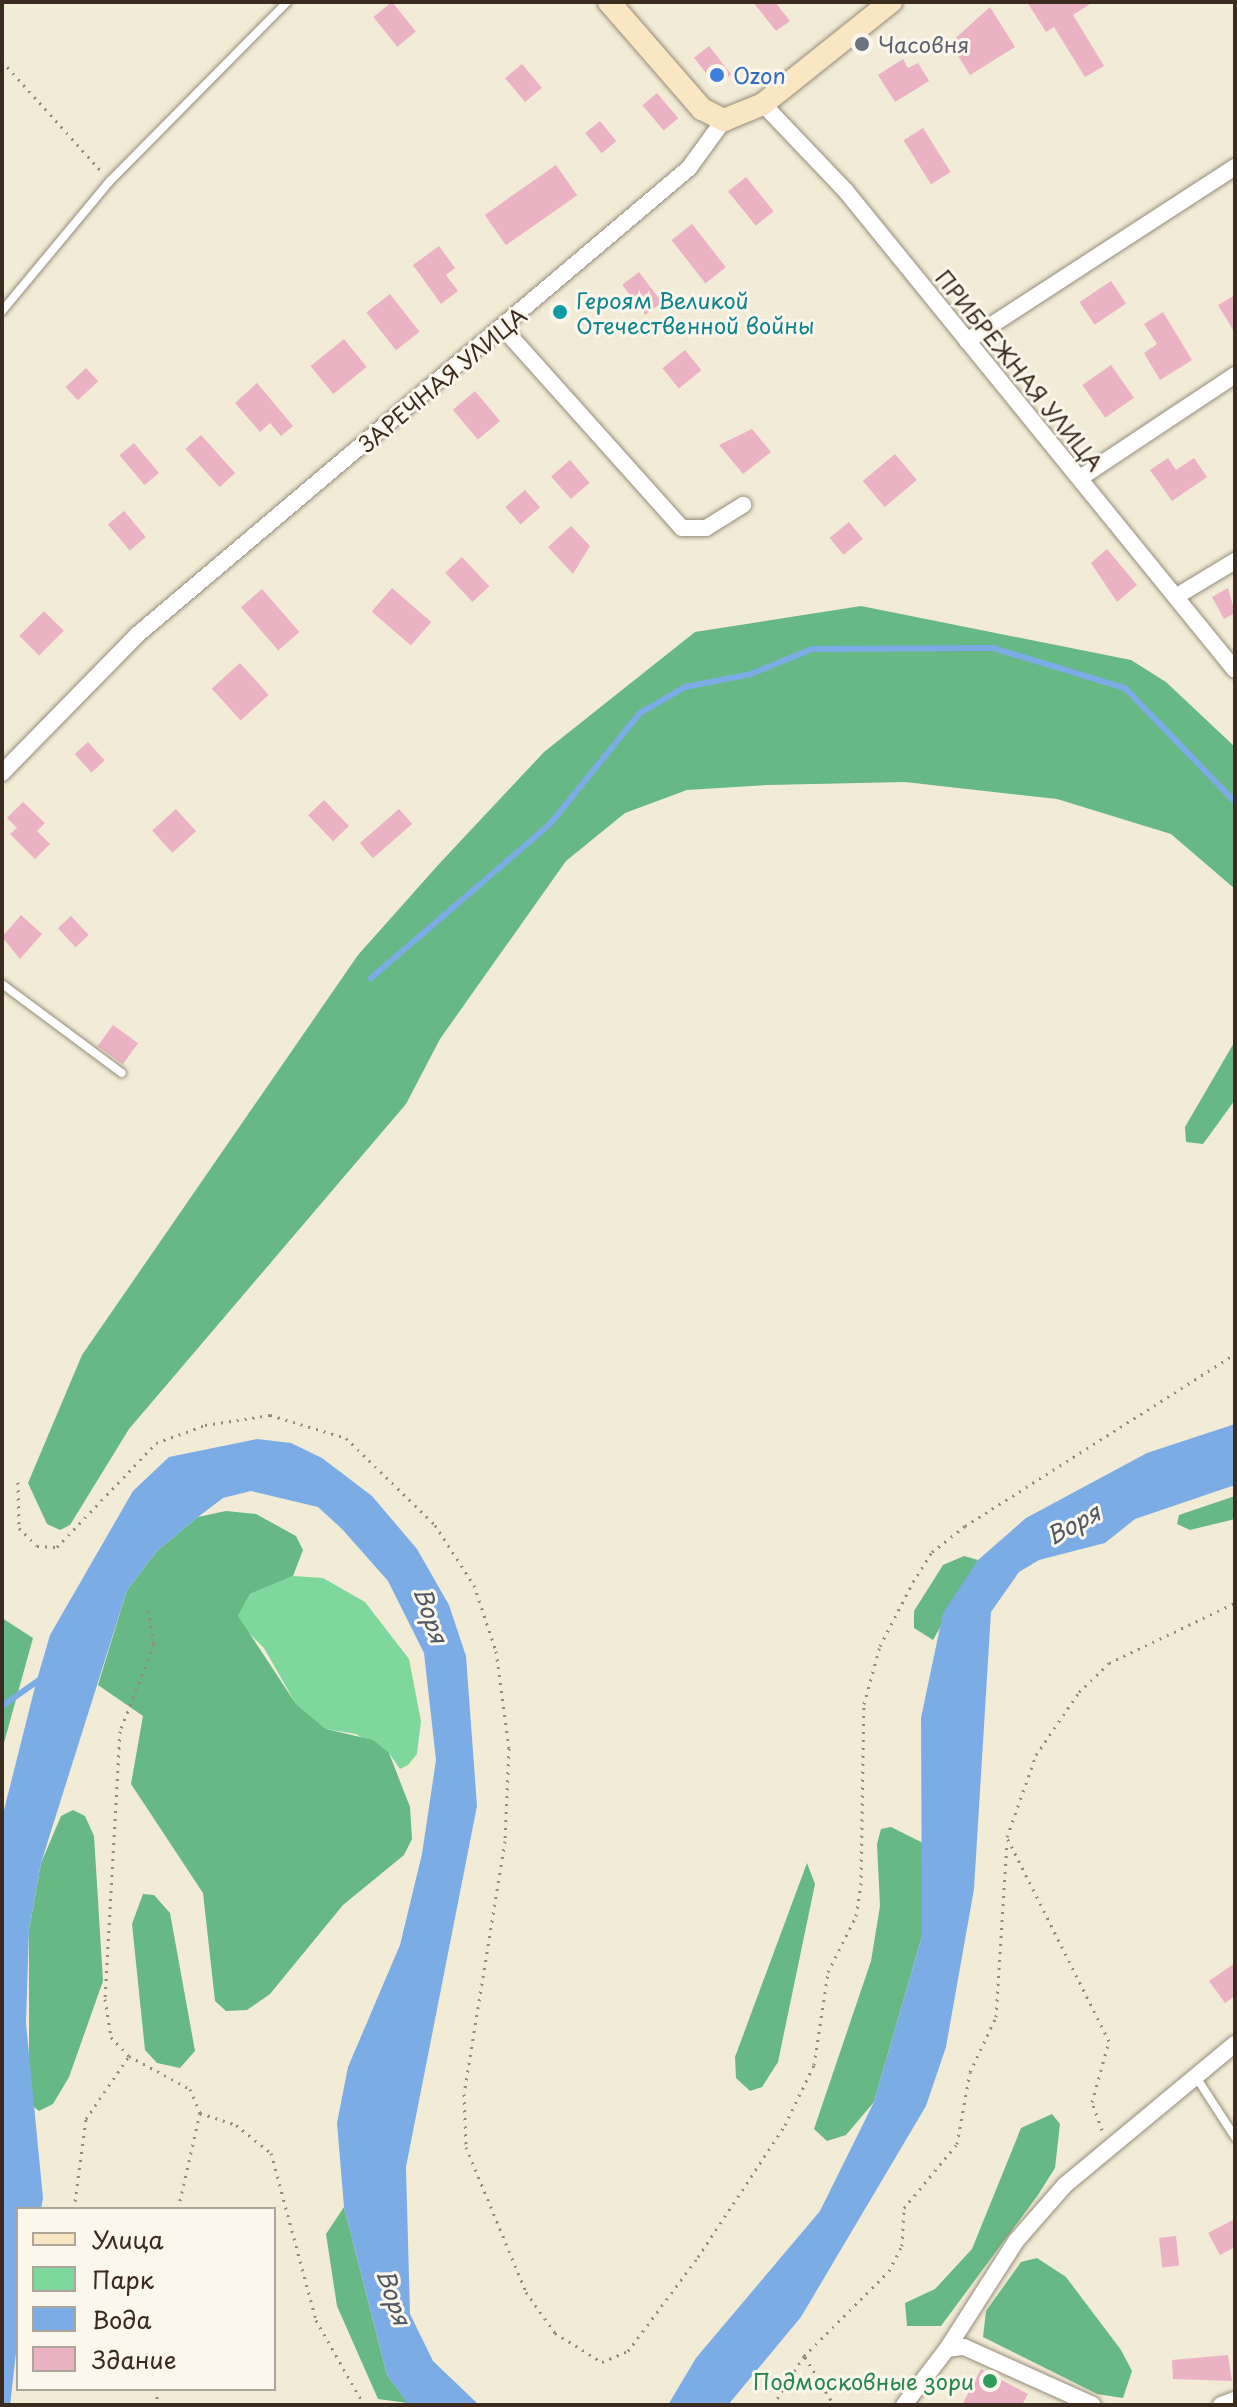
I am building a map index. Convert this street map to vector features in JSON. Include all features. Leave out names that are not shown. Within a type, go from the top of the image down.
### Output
[{"type":"street","points":[[609,2],[702,109],[724,120],[763,104],[891,2]]},
{"type":"street","name":"ПРИБРЕЖНАЯ УЛИЦА","points":[[763,104],[845,190],[1235,670]]},
{"type":"street","name":"ЗАРЕЧНАЯ УЛИЦА","points":[[2,773],[137,635],[689,168],[724,120]]},
{"type":"street","points":[[967,341],[1235,167]]},
{"type":"street","points":[[503,328],[682,528],[706,528],[743,505]]},
{"type":"street","points":[[1080,478],[1235,375]]},
{"type":"street","points":[[1177,596],[1235,561]]},
{"type":"street","points":[[904,2405],[947,2349],[1016,2241],[1108,2145],[1235,2044]]},
{"type":"street","points":[[947,2349],[964,2347],[1014,2365],[1093,2405]]},
{"type":"street","points":[[1221,2405],[1235,2400]]},
{"type":"lane","points":[[2,311],[110,181],[287,2]]},
{"type":"lane","points":[[2,984],[122,1073]]},
{"type":"lane","points":[[1194,2074],[1235,2137]]},
{"type":"path","points":[[2,61],[110,181]]},
{"type":"path","points":[[18,1482],[19,1528],[37,1546],[57,1547],[156,1443],[205,1425],[270,1415],[346,1438],[435,1525],[479,1598],[496,1651],[509,1748],[505,1841],[464,2094],[466,2147],[526,2292],[555,2333],[602,2362],[628,2351],[698,2257],[785,2125],[814,2065],[828,1972],[856,1916],[861,1885],[864,1704],[880,1646],[913,1582],[932,1552],[965,1526],[1235,1354]]},
{"type":"path","points":[[773,2405],[804,2356],[889,2271],[902,2246],[904,2208],[957,2144],[970,2072],[996,2017],[1007,1837],[1036,1755],[1079,1692],[1109,1663],[1235,1603]]},
{"type":"path","points":[[148,1610],[154,1644],[120,1731],[115,1776],[120,1803],[108,1877],[105,1999],[111,2037],[129,2056],[190,2089],[200,2113],[178,2207]]},
{"type":"path","points":[[1007,1837],[1109,2041],[1092,2102],[1108,2145]]},
{"type":"path","points":[[74,2207],[86,2119],[129,2056]]},
{"type":"path","points":[[200,2113],[236,2125],[271,2153],[316,2320],[364,2405]]},
{"type":"path","points":[[804,2356],[834,2405]]},
{"type":"green space","points":[[861,606],[1131,660],[1166,682],[1235,747],[1235,889],[1171,834],[1057,799],[905,782],[768,785],[687,790],[625,813],[566,861],[440,1039],[406,1104],[129,1429],[70,1525],[60,1530],[47,1524],[28,1483],[82,1355],[358,955],[544,752],[695,632]]},
{"type":"green space","points":[[1235,1041],[1235,1100],[1203,1144],[1186,1142],[1185,1127]]},
{"type":"green space","points":[[1235,1496],[1235,1519],[1190,1530],[1177,1524],[1179,1515]]},
{"type":"green space","points":[[226,1511],[256,1514],[296,1536],[303,1550],[293,1576],[250,1594],[238,1616],[296,1704],[326,1729],[373,1740],[389,1753],[410,1807],[412,1839],[404,1855],[343,1905],[270,1994],[247,2010],[226,2011],[215,2001],[203,1893],[131,1784],[143,1716],[98,1685],[127,1590],[157,1551],[198,1517]]},
{"type":"green space","points":[[964,1556],[978,1560],[933,1640],[914,1628],[914,1611],[943,1565]]},
{"type":"green space","points":[[293,1576],[323,1578],[365,1602],[409,1659],[421,1721],[417,1754],[408,1765],[400,1769],[389,1753],[356,1734],[326,1729],[296,1704],[264,1648],[243,1627],[238,1616],[250,1594]]},
{"type":"green space","points":[[2,1618],[33,1638],[2,1750]]},
{"type":"green space","points":[[73,1810],[85,1816],[94,1836],[103,1981],[69,2077],[53,2104],[39,2111],[29,2103],[29,1930],[41,1863],[61,1816]]},
{"type":"green space","points":[[891,1827],[925,1844],[922,1936],[874,2102],[846,2135],[827,2141],[814,2129],[871,1961],[880,1906],[877,1844],[881,1829]]},
{"type":"green space","points":[[807,1863],[815,1884],[778,2062],[762,2087],[750,2091],[736,2078],[735,2057]]},
{"type":"green space","points":[[143,1894],[154,1895],[170,1913],[195,2051],[180,2068],[157,2063],[145,2050],[132,1924]]},
{"type":"green space","points":[[1052,2114],[1060,2124],[1055,2168],[1038,2195],[941,2326],[907,2326],[905,2303],[935,2289],[972,2249],[1021,2128]]},
{"type":"green space","points":[[344,2207],[387,2375],[408,2403],[378,2399],[337,2306],[326,2234]]},
{"type":"green space","points":[[1037,2258],[1066,2277],[1121,2350],[1132,2371],[1123,2398],[1097,2394],[983,2337],[986,2311],[1021,2262]]},
{"type":"water","name":"Воря","points":[[1235,1424],[1235,1485],[1135,1519],[1105,1543],[1039,1560],[1019,1572],[991,1612],[974,1889],[946,2047],[926,2106],[801,2317],[728,2405],[668,2405],[696,2358],[820,2211],[874,2102],[922,1936],[921,1718],[943,1613],[978,1560],[1026,1518],[1147,1453]]},
{"type":"water","name":"Воря","points":[[257,1439],[291,1443],[322,1458],[372,1496],[417,1549],[449,1605],[466,1656],[477,1806],[406,2167],[410,2314],[433,2361],[479,2405],[409,2405],[387,2375],[344,2207],[337,2123],[348,2067],[400,1945],[422,1854],[436,1760],[424,1653],[388,1581],[342,1529],[318,1507],[251,1491],[223,1498],[198,1517],[157,1551],[127,1590],[41,1863],[29,1930],[26,2023],[43,2198],[41,2207],[16,2207],[16,2353],[10,2405],[2,2405],[2,1818],[50,1635],[133,1491],[169,1457]]},
{"type":"building","points":[[392,2],[416,32],[397,47],[373,17]]},
{"type":"building","points":[[753,2],[775,2],[790,21],[776,31]]},
{"type":"building","points":[[1027,2],[1093,2],[1073,15],[1104,66],[1085,77],[1054,27],[1046,32]]},
{"type":"building","points":[[990,7],[1015,47],[970,75],[950,43]]},
{"type":"building","points":[[709,46],[731,74],[716,86],[694,58]]},
{"type":"building","points":[[903,59],[908,68],[918,63],[929,81],[895,102],[878,75]]},
{"type":"building","points":[[522,64],[542,88],[525,102],[505,78]]},
{"type":"building","points":[[657,93],[678,118],[664,130],[642,105]]},
{"type":"building","points":[[600,121],[616,141],[602,153],[585,133]]},
{"type":"building","points":[[923,128],[951,172],[931,184],[903,140]]},
{"type":"building","points":[[556,165],[577,195],[506,245],[485,215]]},
{"type":"building","points":[[746,177],[774,211],[756,226],[728,191]]},
{"type":"building","points":[[692,224],[726,267],[705,283],[672,240]]},
{"type":"building","points":[[439,246],[455,268],[446,275],[458,291],[441,304],[413,265]]},
{"type":"building","points":[[639,272],[662,302],[645,315],[622,285]]},
{"type":"building","points":[[1111,281],[1126,303],[1095,325],[1079,302]]},
{"type":"building","points":[[390,294],[420,332],[396,350],[366,312]]},
{"type":"building","points":[[1235,295],[1235,333],[1218,305]]},
{"type":"building","points":[[1163,312],[1192,360],[1160,380],[1144,353],[1157,344],[1144,324]]},
{"type":"building","points":[[344,339],[367,367],[333,394],[311,366]]},
{"type":"building","points":[[685,350],[701,370],[679,388],[662,368]]},
{"type":"building","points":[[1111,365],[1134,398],[1105,418],[1082,385]]},
{"type":"building","points":[[86,368],[98,381],[78,400],[66,387]]},
{"type":"building","points":[[257,383],[293,426],[281,436],[270,423],[260,432],[235,403]]},
{"type":"building","points":[[475,391],[500,421],[478,440],[453,410]]},
{"type":"building","points":[[752,429],[771,452],[743,474],[719,445]]},
{"type":"building","points":[[201,435],[235,473],[220,487],[185,449]]},
{"type":"building","points":[[134,443],[159,473],[145,485],[119,455]]},
{"type":"building","points":[[895,454],[917,480],[885,507],[863,481]]},
{"type":"building","points":[[1168,458],[1176,470],[1194,458],[1207,477],[1172,501],[1150,470]]},
{"type":"building","points":[[570,460],[590,483],[571,499],[551,476]]},
{"type":"building","points":[[525,490],[540,507],[520,524],[505,507]]},
{"type":"building","points":[[124,511],[146,537],[130,551],[108,524]]},
{"type":"building","points":[[849,522],[863,539],[843,555],[830,538]]},
{"type":"building","points":[[571,526],[590,546],[573,574],[548,547]]},
{"type":"building","points":[[1107,549],[1137,585],[1117,602],[1091,563]]},
{"type":"building","points":[[462,557],[489,586],[472,602],[445,573]]},
{"type":"building","points":[[392,588],[431,622],[411,646],[372,611]]},
{"type":"building","points":[[1228,588],[1235,613],[1224,619],[1212,597]]},
{"type":"building","points":[[262,589],[299,632],[278,650],[241,607]]},
{"type":"building","points":[[44,611],[64,631],[39,656],[19,636]]},
{"type":"building","points":[[240,663],[269,695],[241,720],[212,688]]},
{"type":"building","points":[[88,742],[105,761],[91,773],[75,754]]},
{"type":"building","points":[[324,800],[349,826],[333,841],[308,815]]},
{"type":"building","points":[[23,802],[45,823],[37,831],[50,844],[35,859],[10,834],[17,828],[7,818]]},
{"type":"building","points":[[176,809],[196,831],[172,853],[152,830]]},
{"type":"building","points":[[399,809],[412,824],[373,858],[360,843]]},
{"type":"building","points":[[21,915],[42,934],[20,959],[2,937]]},
{"type":"building","points":[[71,916],[89,935],[76,947],[58,928]]},
{"type":"building","points":[[113,1025],[138,1043],[123,1064],[98,1046]]},
{"type":"building","points":[[1235,1963],[1235,1996],[1225,2003],[1209,1981]]},
{"type":"building","points":[[1235,2219],[1235,2247],[1220,2255],[1208,2233]]},
{"type":"building","points":[[1176,2236],[1179,2266],[1162,2268],[1159,2238]]},
{"type":"building","points":[[1228,2355],[1232,2381],[1173,2379],[1172,2360]]},
{"type":"building","name":"Подмосковные зори","points":[[981,2369],[1028,2394],[1022,2405],[962,2405]]},
{"type":"waterway","points":[[371,978],[550,824],[640,713],[685,687],[751,674],[812,649],[993,648],[1125,688],[1235,802]]},
{"type":"waterway","points":[[2,1706],[42,1678]]},
{"type":"place","name":"Часовня","points":[[862,44]]},
{"type":"place","name":"Ozon","points":[[717,75]]},
{"type":"place","name":"Героям Великой Отечественной войны","points":[[560,312]]},
{"type":"place","name":"Подмосковные зори","points":[[990,2381]]}]
